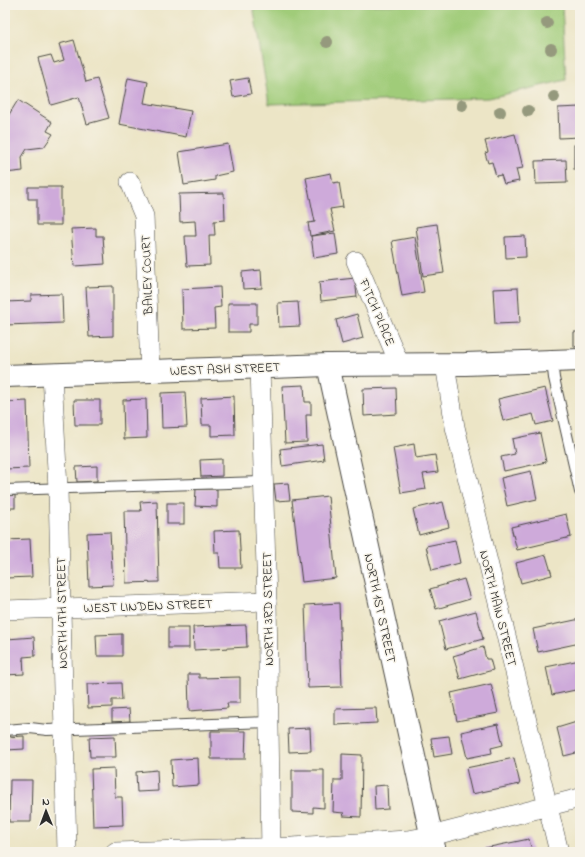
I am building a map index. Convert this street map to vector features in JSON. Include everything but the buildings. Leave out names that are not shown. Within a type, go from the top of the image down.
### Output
[{"type":"street","name":"BAILEY COURT","points":[[130,182],[144,216],[150,371]]},
{"type":"street","name":"FITCH PLACE","points":[[356,261],[399,363]]},
{"type":"street","name":"WEST ASH STREET","points":[[5,376],[399,363],[445,364],[580,360]]},
{"type":"street","name":"NORTH MAIN STREET","points":[[445,364],[456,427],[559,852]]},
{"type":"street","name":"NORTH 1ST STREET","points":[[328,365],[433,844]]},
{"type":"street","name":"NORTH 3RD STREET","points":[[260,367],[267,601],[271,850]]},
{"type":"street","name":"NORTH 4TH STREET","points":[[52,374],[58,489],[62,729],[67,852]]},
{"type":"street","name":"WEST LINDEN STREET","points":[[5,610],[267,601]]},
{"type":"street","points":[[115,852],[271,850],[407,840],[433,844],[548,806],[580,798]]},
{"type":"lane","points":[[552,361],[554,378],[580,492]]},
{"type":"lane","points":[[5,490],[263,482]]},
{"type":"lane","points":[[5,730],[269,722]]},
{"type":"green space","points":[[253,5],[562,5],[566,80],[489,98],[269,104]]}]
